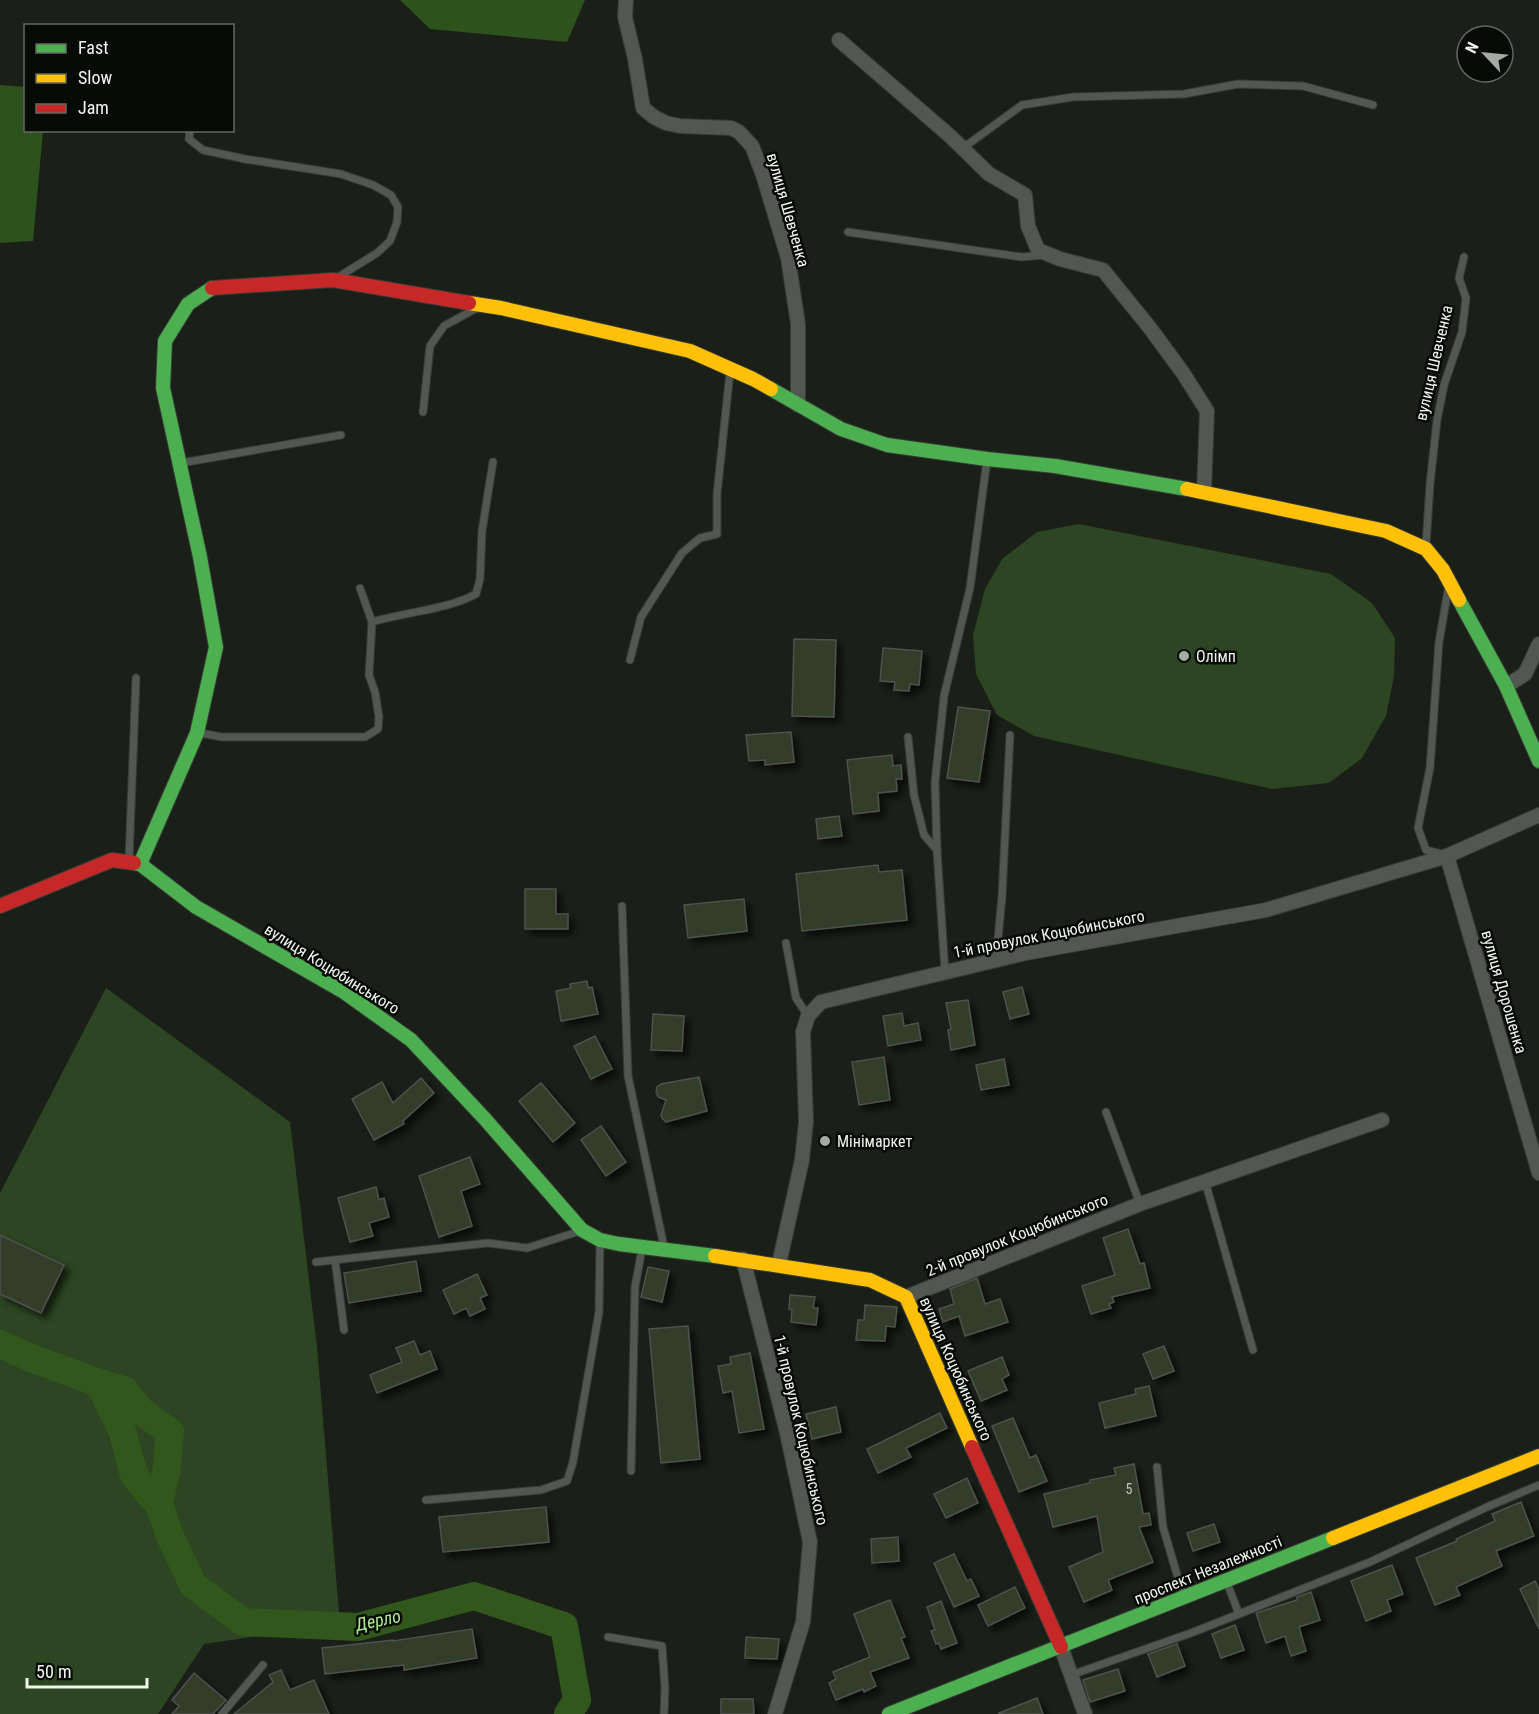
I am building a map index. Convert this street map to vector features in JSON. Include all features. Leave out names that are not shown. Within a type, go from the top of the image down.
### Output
[{"type":"street","name":"вулиця Шевченка","points":[[626,0],[625,17],[635,59],[642,108],[666,123],[680,126],[730,128],[739,132],[752,146],[788,258],[798,324],[798,405]]},
{"type":"street","points":[[839,40],[963,148],[989,174],[1025,195],[1028,226],[1038,250],[1060,259],[1103,270],[1150,328],[1207,411],[1204,492]]},
{"type":"street","points":[[0,906],[112,860],[135,864],[197,733],[216,647],[200,556],[163,388],[165,341],[188,304],[212,288],[333,280],[483,305],[690,351],[753,379],[841,429],[887,445],[1055,466],[1204,492],[1386,531],[1425,549],[1443,570],[1506,686],[1539,760]]},
{"type":"street","points":[[1506,686],[1525,674],[1539,644]]},
{"type":"street","name":"1-й провулок Коцюбинського","points":[[808,1016],[821,1002],[996,959],[1266,910],[1447,856],[1539,814]]},
{"type":"street","name":"вулиця Дорошенка","points":[[1447,856],[1539,1173]]},
{"type":"street","name":"вулиця Коцюбинського","points":[[135,864],[196,906],[344,992],[411,1040],[485,1119],[582,1230],[600,1240],[619,1244],[779,1264],[870,1280],[906,1297],[1061,1647]]},
{"type":"street","points":[[779,1264],[802,1160],[806,1122],[803,1032],[808,1016]]},
{"type":"street","name":"2-й провулок Коцюбинського","points":[[906,1297],[1140,1204],[1382,1120]]},
{"type":"street","name":"1-й провулок Коцюбинського","points":[[744,1259],[788,1433],[810,1542],[804,1622],[775,1714]]},
{"type":"street","name":"проспект Незалежності","points":[[889,1714],[1539,1456]]},
{"type":"street","points":[[1061,1647],[1085,1714]]},
{"type":"lane","points":[[963,148],[1022,105],[1073,97],[1184,94],[1238,84],[1281,85],[1303,86],[1373,105]]},
{"type":"lane","points":[[190,132],[189,139],[203,150],[341,174],[373,185],[391,195],[398,207],[397,222],[390,241],[377,253],[333,280]]},
{"type":"lane","points":[[848,232],[1022,257],[1048,255]]},
{"type":"lane","name":"вулиця Шевченка","points":[[1425,549],[1437,420],[1444,385],[1462,332],[1466,298],[1459,278],[1464,257]]},
{"type":"lane","points":[[423,412],[430,346],[444,326],[483,305]]},
{"type":"lane","points":[[630,660],[641,617],[682,554],[700,538],[717,534],[717,494],[731,369]]},
{"type":"lane","points":[[179,463],[341,435]]},
{"type":"lane","points":[[945,972],[937,850],[936,782],[944,696],[970,588],[987,459]]},
{"type":"lane","points":[[372,622],[461,602],[476,594],[480,579],[482,531],[493,462]]},
{"type":"lane","points":[[1447,856],[1425,850],[1418,828],[1430,768],[1439,642],[1449,583]]},
{"type":"lane","points":[[197,733],[222,736],[365,737],[378,729],[379,717],[375,692],[369,675],[372,622],[360,588]]},
{"type":"lane","points":[[135,864],[136,678]]},
{"type":"lane","points":[[996,959],[1002,897],[1010,735]]},
{"type":"lane","points":[[908,737],[914,795],[924,834],[937,850]]},
{"type":"lane","points":[[622,906],[628,1076],[665,1249]]},
{"type":"lane","points":[[786,943],[796,998],[808,1016]]},
{"type":"lane","points":[[1106,1112],[1140,1204]]},
{"type":"lane","points":[[1205,1181],[1253,1350]]},
{"type":"lane","points":[[316,1262],[488,1243],[527,1248],[582,1230]]},
{"type":"lane","points":[[426,1500],[541,1490],[567,1481],[573,1462],[599,1312],[600,1240]]},
{"type":"lane","points":[[631,1471],[635,1287],[643,1247]]},
{"type":"lane","points":[[335,1260],[344,1330]]},
{"type":"lane","points":[[1157,1467],[1163,1527],[1184,1598]]},
{"type":"lane","points":[[1071,1675],[1191,1633],[1371,1562],[1539,1485]]},
{"type":"lane","points":[[1226,1581],[1239,1614]]},
{"type":"lane","points":[[608,1637],[662,1646],[664,1714]]},
{"type":"lane","points":[[222,1714],[263,1665]]},
{"type":"green space","points":[[400,0],[585,0],[567,42],[430,29]]},
{"type":"green space","points":[[0,85],[24,87],[24,132],[43,132],[33,241],[0,243]]},
{"type":"green space","name":"Олімп","points":[[1079,524],[1331,574],[1372,603],[1395,638],[1394,676],[1386,716],[1362,758],[1329,783],[1272,789],[1034,736],[997,715],[976,674],[973,635],[985,589],[1002,559],[1037,532]]},
{"type":"green space","points":[[106,988],[290,1122],[317,1347],[340,1624],[204,1644],[158,1714],[0,1714],[0,1193]]},
{"type":"building","points":[[794,639],[836,640],[834,717],[792,716]]},
{"type":"building","points":[[883,648],[922,651],[919,685],[910,684],[909,691],[894,690],[895,682],[880,681]]},
{"type":"building","points":[[958,707],[990,711],[979,782],[947,778]]},
{"type":"building","points":[[791,732],[794,762],[765,765],[765,760],[749,761],[746,735]]},
{"type":"building","points":[[892,755],[893,766],[901,765],[902,779],[896,779],[897,791],[878,793],[879,811],[853,814],[847,760]]},
{"type":"building","points":[[839,816],[842,836],[818,839],[816,819]]},
{"type":"building","points":[[878,865],[879,872],[902,870],[907,920],[802,931],[796,874]]},
{"type":"building","points":[[525,889],[556,889],[556,914],[568,914],[568,929],[525,929]]},
{"type":"building","points":[[744,899],[747,931],[688,938],[684,905]]},
{"type":"building","points":[[587,981],[588,988],[592,987],[598,1014],[561,1021],[556,991],[571,988],[570,984]]},
{"type":"building","points":[[1022,987],[1029,1014],[1010,1019],[1003,992]]},
{"type":"building","points":[[968,1000],[975,1045],[951,1050],[948,1030],[951,1029],[946,1003]]},
{"type":"building","points":[[902,1013],[904,1026],[918,1023],[921,1040],[888,1046],[883,1016]]},
{"type":"building","points":[[653,1014],[684,1016],[682,1051],[651,1050]]},
{"type":"building","points":[[595,1036],[612,1069],[591,1079],[574,1046]]},
{"type":"building","points":[[884,1057],[890,1100],[859,1105],[852,1062]]},
{"type":"building","points":[[1004,1059],[1009,1085],[981,1090],[976,1065]]},
{"type":"building","points":[[699,1077],[707,1111],[666,1122],[661,1115],[666,1100],[658,1097],[657,1087],[661,1084]]},
{"type":"building","points":[[421,1078],[434,1093],[403,1121],[404,1124],[374,1140],[352,1099],[382,1082],[393,1103]]},
{"type":"building","points":[[541,1083],[575,1123],[553,1142],[519,1101]]},
{"type":"building","points":[[601,1126],[626,1162],[606,1176],[581,1140]]},
{"type":"building","points":[[470,1157],[480,1184],[461,1191],[472,1226],[439,1237],[419,1176]]},
{"type":"building","points":[[376,1187],[379,1200],[384,1198],[389,1217],[369,1223],[373,1236],[350,1242],[338,1198]]},
{"type":"building","points":[[1128,1229],[1140,1264],[1144,1263],[1150,1288],[1112,1297],[1114,1302],[1109,1304],[1111,1308],[1091,1314],[1082,1286],[1115,1275],[1103,1238]]},
{"type":"building","points":[[0,1235],[64,1265],[41,1313],[0,1294]]},
{"type":"building","points":[[416,1261],[421,1291],[349,1303],[344,1273]]},
{"type":"building","points":[[648,1267],[669,1271],[662,1302],[641,1297]]},
{"type":"building","points":[[477,1274],[487,1295],[480,1298],[485,1309],[470,1316],[466,1308],[454,1314],[443,1290]]},
{"type":"building","points":[[977,1278],[985,1304],[1000,1299],[1008,1322],[965,1336],[959,1316],[943,1322],[939,1309],[954,1304],[950,1289]]},
{"type":"building","points":[[790,1295],[815,1297],[813,1308],[818,1308],[816,1325],[791,1322]]},
{"type":"building","points":[[865,1305],[897,1307],[895,1327],[886,1326],[885,1341],[856,1340],[858,1320],[864,1320]]},
{"type":"building","points":[[688,1326],[700,1459],[661,1463],[649,1329]]},
{"type":"building","points":[[414,1341],[420,1355],[430,1351],[437,1369],[377,1393],[370,1375],[402,1362],[396,1348]]},
{"type":"building","points":[[1164,1346],[1174,1371],[1153,1379],[1143,1354]]},
{"type":"building","points":[[750,1353],[764,1429],[739,1433],[732,1391],[723,1393],[718,1366],[731,1364],[730,1357]]},
{"type":"building","points":[[1002,1357],[1009,1375],[1002,1379],[1007,1390],[981,1401],[968,1371]]},
{"type":"building","points":[[1149,1386],[1156,1416],[1105,1428],[1099,1403],[1136,1394],[1135,1389]]},
{"type":"building","points":[[836,1407],[841,1432],[812,1439],[806,1414]]},
{"type":"building","points":[[940,1413],[947,1428],[906,1448],[911,1457],[878,1473],[867,1449]]},
{"type":"building","points":[[1013,1418],[1030,1458],[1036,1455],[1047,1481],[1019,1492],[992,1426]]},
{"type":"building","points":[[1134,1464],[1143,1514],[1149,1513],[1151,1525],[1139,1527],[1153,1562],[1108,1580],[1112,1590],[1084,1602],[1069,1567],[1103,1552],[1097,1516],[1053,1527],[1044,1494],[1116,1475],[1114,1468]]},
{"type":"building","points":[[967,1478],[978,1503],[946,1518],[934,1494]]},
{"type":"building","points":[[1521,1502],[1534,1536],[1496,1551],[1502,1566],[1456,1587],[1460,1595],[1435,1605],[1416,1558],[1457,1541],[1456,1539],[1495,1521],[1492,1514]]},
{"type":"building","points":[[546,1507],[549,1542],[443,1552],[439,1517]]},
{"type":"building","points":[[1214,1524],[1220,1542],[1193,1551],[1187,1533]]},
{"type":"building","points":[[898,1537],[899,1561],[872,1563],[871,1539]]},
{"type":"building","points":[[954,1554],[967,1581],[971,1579],[979,1596],[954,1607],[934,1563]]},
{"type":"building","points":[[1392,1565],[1403,1594],[1387,1600],[1391,1611],[1366,1621],[1351,1581]]},
{"type":"building","points":[[1535,1581],[1539,1589],[1539,1629],[1520,1589]]},
{"type":"building","points":[[1015,1587],[1025,1608],[988,1626],[978,1605]]},
{"type":"building","points":[[1311,1592],[1320,1620],[1299,1627],[1306,1651],[1291,1656],[1285,1636],[1266,1643],[1256,1613],[1297,1600],[1297,1597]]},
{"type":"building","points":[[890,1600],[905,1637],[901,1638],[909,1658],[870,1672],[876,1686],[836,1700],[829,1683],[836,1679],[833,1672],[870,1657],[854,1614]]},
{"type":"building","points":[[941,1601],[957,1643],[941,1649],[939,1643],[936,1644],[931,1631],[935,1630],[927,1607]]},
{"type":"building","points":[[1235,1625],[1244,1650],[1221,1658],[1212,1634]]},
{"type":"building","points":[[472,1629],[477,1658],[404,1670],[404,1665],[325,1674],[322,1648],[393,1641]]},
{"type":"building","points":[[746,1637],[779,1639],[777,1659],[745,1658]]},
{"type":"building","points":[[1177,1644],[1185,1666],[1157,1677],[1148,1654]]},
{"type":"building","points":[[1118,1669],[1125,1691],[1090,1702],[1083,1680]]},
{"type":"building","points":[[281,1670],[290,1690],[314,1680],[329,1714],[234,1714],[273,1682],[269,1675]]},
{"type":"building","points":[[194,1673],[226,1700],[213,1714],[172,1714],[179,1706],[172,1700]]},
{"type":"building","points":[[1037,1698],[1043,1714],[999,1714],[999,1713]]},
{"type":"building","points":[[721,1699],[753,1699],[754,1714],[721,1714]]},
{"type":"waterway","name":"Дерло","points":[[0,1344],[31,1358],[124,1390],[141,1411],[170,1432],[167,1467],[159,1504],[169,1534],[193,1585],[243,1622],[358,1627],[474,1596],[564,1626],[577,1700],[568,1714]]},
{"type":"waterway","name":"Дерло","points":[[99,1383],[122,1430],[134,1475],[159,1504]]},
{"type":"traffic: fast","points":[[140,864],[197,733],[216,647],[200,557],[163,388],[165,341],[188,304],[212,288]]},
{"type":"traffic: fast","points":[[771,389],[841,429],[887,445],[1055,466],[1187,489]]},
{"type":"traffic: fast","points":[[1459,600],[1506,686],[1539,761]]},
{"type":"traffic: fast","points":[[134,863],[140,864],[196,907],[344,992],[411,1040],[485,1119],[582,1230],[600,1240],[619,1244],[715,1256]]},
{"type":"traffic: fast","points":[[889,1714],[1333,1538]]},
{"type":"traffic: slow","points":[[469,303],[501,308],[690,351],[771,389]]},
{"type":"traffic: slow","points":[[1187,489],[1386,531],[1426,549],[1443,570],[1459,600]]},
{"type":"traffic: slow","points":[[715,1256],[870,1280],[906,1297],[972,1447]]},
{"type":"traffic: slow","points":[[1333,1538],[1539,1456]]},
{"type":"traffic: jam","points":[[212,288],[333,280],[469,303]]},
{"type":"traffic: jam","points":[[0,906],[112,860],[134,863]]},
{"type":"traffic: jam","points":[[972,1447],[1061,1647]]},
{"type":"place","name":"Олімп","points":[[1184,656]]},
{"type":"place","name":"Мінімаркет","points":[[825,1141]]}]
